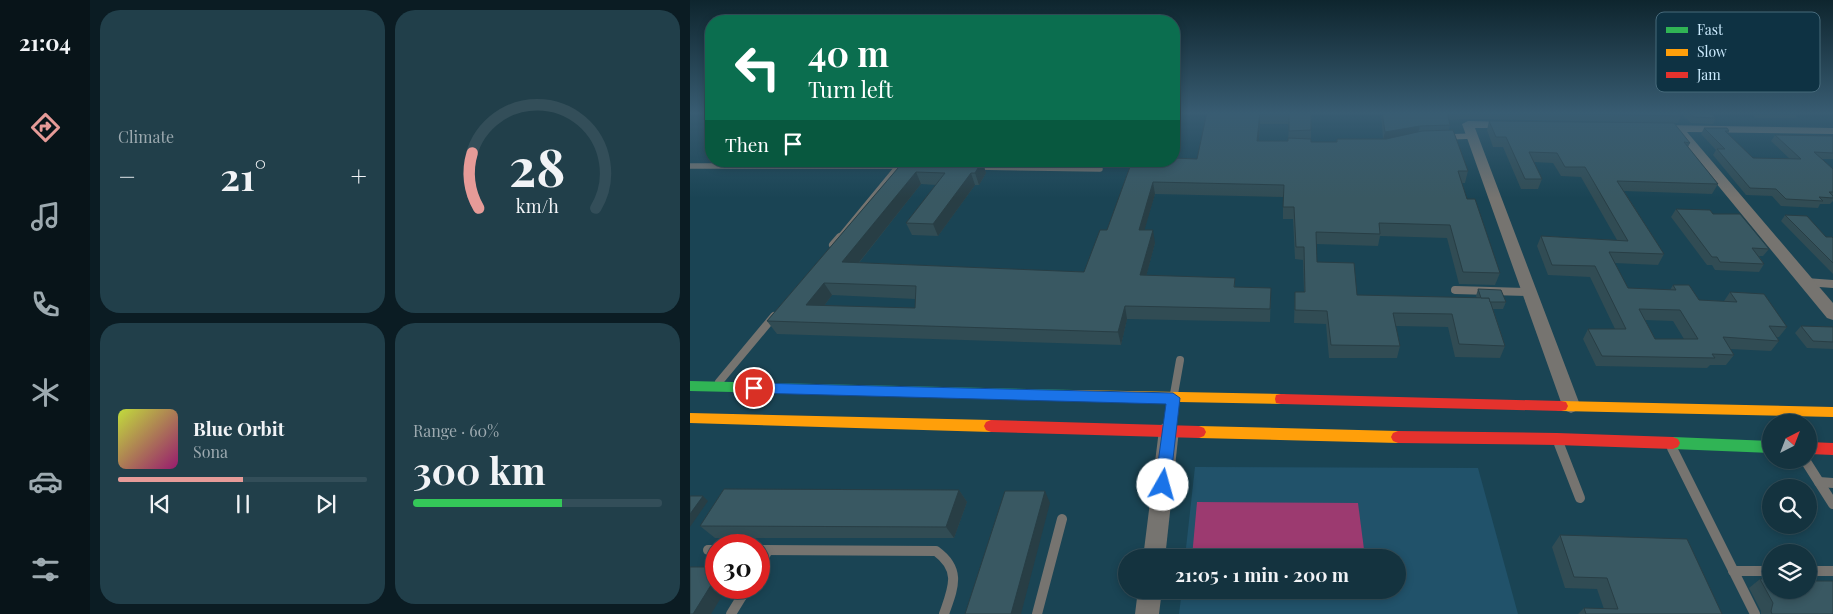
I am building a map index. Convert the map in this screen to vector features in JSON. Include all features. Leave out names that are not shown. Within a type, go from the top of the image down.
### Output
[{"type":"highway","points":[[690,386],[1171,412],[1376,437],[1557,439],[1762,447]]},
{"type":"highway","points":[[690,418],[1571,405],[1833,412]]},
{"type":"highway","points":[[1818,448],[1833,449]]},
{"type":"street","points":[[1475,141],[1571,405]]},
{"type":"street","points":[[1688,141],[1833,314]]},
{"type":"street","points":[[1155,549],[1171,412]]},
{"type":"street","points":[[1147,614],[1149,599]]},
{"type":"lane","points":[[690,166],[705,166]]},
{"type":"lane","points":[[829,250],[898,167]]},
{"type":"lane","points":[[966,167],[1100,170]]},
{"type":"lane","points":[[1806,282],[1833,284]]},
{"type":"lane","points":[[1455,290],[1529,292]]},
{"type":"lane","points":[[714,387],[778,310]]},
{"type":"lane","points":[[1171,412],[1180,360]]},
{"type":"lane","points":[[1557,439],[1580,498]]},
{"type":"lane","points":[[1669,443],[1755,614]]},
{"type":"lane","points":[[1811,469],[1833,504]]},
{"type":"lane","points":[[1819,482],[1833,483]]},
{"type":"lane","points":[[1037,614],[1062,519]]},
{"type":"lane","points":[[770,550],[936,551],[948,558],[954,571],[953,586],[944,614]]},
{"type":"lane","points":[[1733,571],[1762,571]]},
{"type":"lane","points":[[1817,571],[1833,571]]},
{"type":"lane","points":[[731,614],[740,599]]},
{"type":"shaded area","points":[[1195,467],[1478,468],[1518,614],[1179,614],[1181,599],[1406,599],[1406,549],[1186,549]]},
{"type":"shaded area","points":[[1197,502],[1358,503],[1364,549],[1193,549]]},
{"type":"building","points":[[1201,141],[1457,141],[1468,171],[1458,171],[1467,199],[1475,199],[1500,273],[1463,272],[1450,225],[1379,223],[1380,234],[1316,232],[1317,262],[1354,263],[1357,295],[1489,298],[1505,346],[1459,344],[1452,314],[1393,313],[1400,346],[1331,345],[1327,311],[1295,310],[1295,292],[1305,292],[1304,247],[1296,247],[1294,207],[1283,207],[1284,185],[1153,182],[1139,230],[1153,230],[1140,275],[1235,278],[1234,287],[1271,288],[1270,309],[1125,306],[1118,332],[767,321],[899,167],[978,167],[975,173],[971,173],[933,224],[906,223],[945,173],[916,172],[842,262],[1084,272],[1100,230],[1107,230],[1130,167],[1180,167],[1180,158],[1197,159]],"holes":[[[824,283],[916,286],[915,308],[806,305]]]},
{"type":"building","points":[[1508,141],[1688,141],[1690,143],[1684,142],[1718,184],[1617,181],[1664,254],[1609,252],[1628,288],[1676,290],[1673,285],[1689,285],[1699,300],[1737,302],[1730,292],[1764,294],[1787,327],[1769,326],[1779,341],[1723,337],[1734,355],[1712,354],[1715,358],[1602,356],[1588,329],[1626,329],[1595,266],[1552,265],[1541,236],[1628,241],[1585,167],[1565,167],[1557,153],[1529,152],[1542,179],[1525,179]],"holes":[[[1639,309],[1680,310],[1698,339],[1655,339]]]},
{"type":"building","points":[[1717,141],[1735,141],[1753,158],[1801,159],[1781,141],[1833,141],[1833,153],[1814,152],[1833,169],[1833,192],[1829,192],[1833,198],[1819,197],[1823,201],[1786,199],[1776,189],[1750,188],[1717,149],[1725,149]]},
{"type":"building","points":[[1676,209],[1710,210],[1713,214],[1740,214],[1769,249],[1752,248],[1764,264],[1720,262],[1717,257],[1712,257]]},
{"type":"building","points":[[1785,215],[1807,216],[1826,237],[1833,238],[1833,263]]},
{"type":"building","points":[[1478,289],[1501,290],[1506,302],[1490,302],[1489,298],[1481,298]]},
{"type":"building","points":[[1801,326],[1833,327],[1833,342],[1813,341]]},
{"type":"building","points":[[724,489],[959,490],[946,527],[700,526]]},
{"type":"building","points":[[1005,491],[1045,491],[1011,614],[965,614]]},
{"type":"building","points":[[690,496],[703,496],[690,514]]},
{"type":"building","points":[[1560,535],[1687,539],[1722,614],[1586,614],[1584,608],[1618,609],[1607,578],[1574,577]]},
{"type":"building","points":[[690,567],[705,567],[705,595],[693,614],[690,614]]},
{"type":"building","points":[[1817,581],[1833,581],[1833,614],[1772,614],[1773,603],[1771,599],[1817,599]]},
{"type":"traffic: fast","points":[[690,386],[1074,395]]},
{"type":"traffic: fast","points":[[1673,443],[1762,447]]},
{"type":"traffic: slow","points":[[1074,395],[1281,399]]},
{"type":"traffic: slow","points":[[1561,406],[1833,412]]},
{"type":"traffic: slow","points":[[690,418],[991,426]]},
{"type":"traffic: slow","points":[[1199,432],[1398,437]]},
{"type":"traffic: jam","points":[[1281,399],[1561,406]]},
{"type":"traffic: jam","points":[[991,426],[1199,432]]},
{"type":"traffic: jam","points":[[1398,437],[1673,443]]},
{"type":"traffic: jam","points":[[1818,448],[1833,449]]},
{"type":"route","points":[[754,388],[1173,398],[1163,485]]}]
